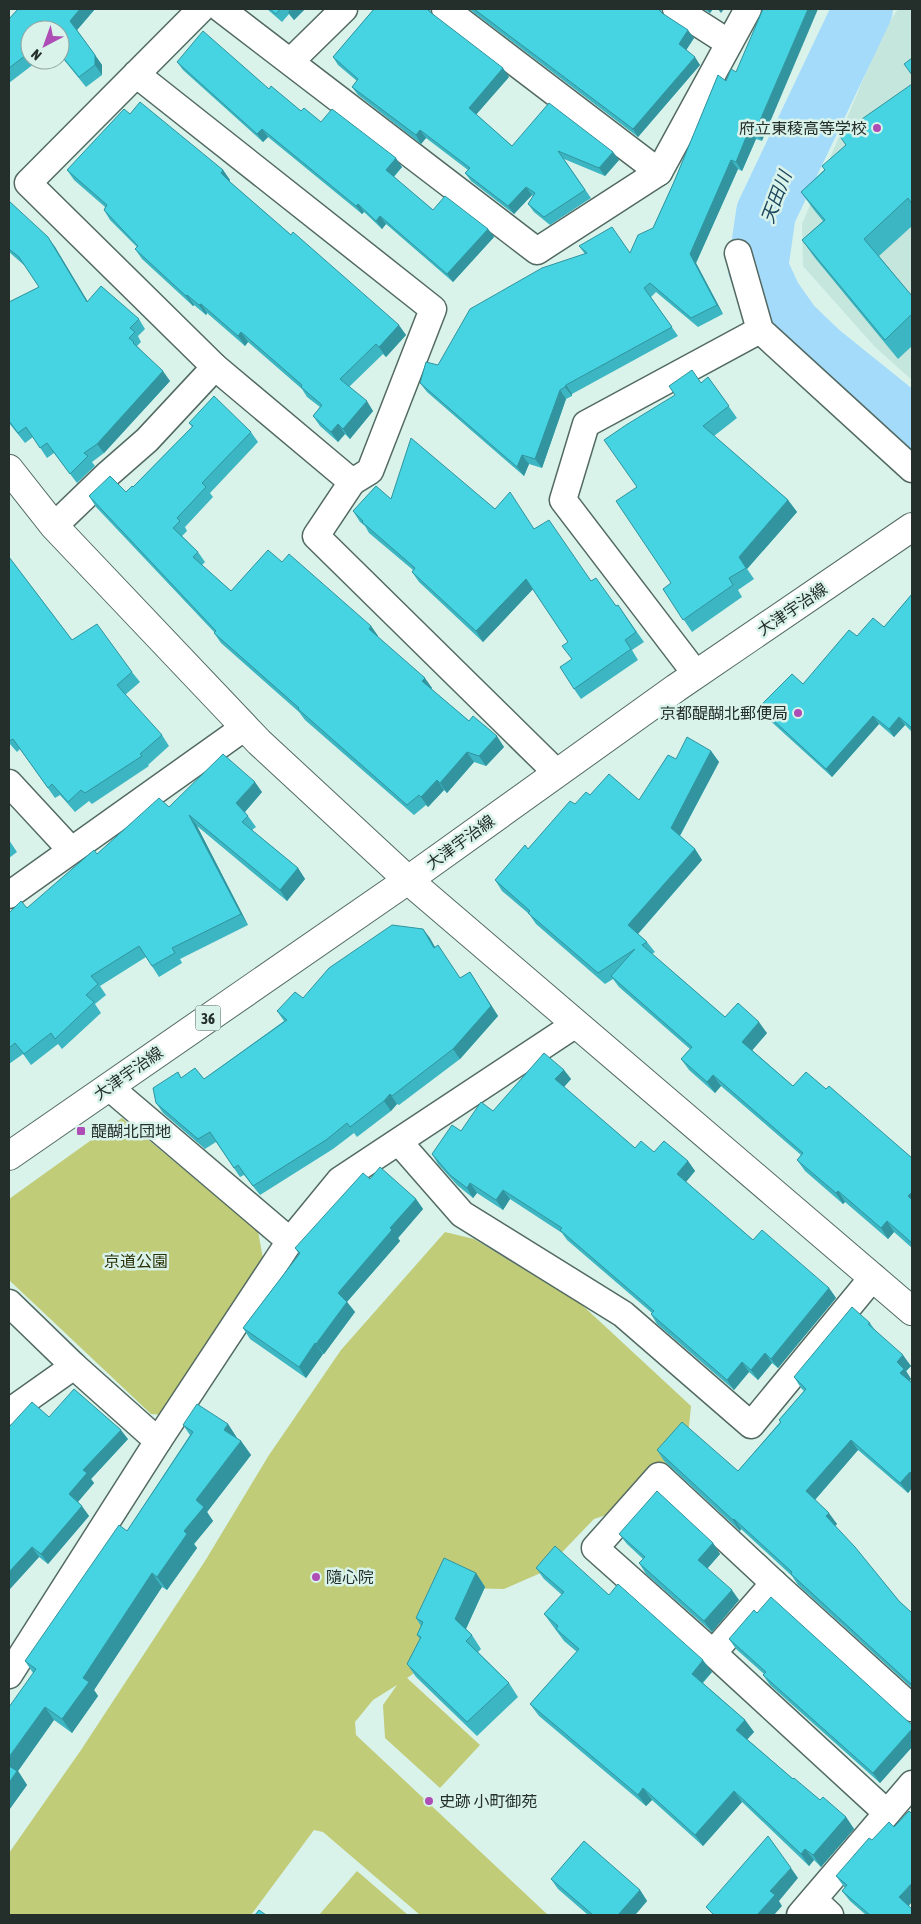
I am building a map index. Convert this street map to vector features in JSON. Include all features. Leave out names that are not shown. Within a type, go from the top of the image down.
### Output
[{"type":"street","points":[[201,9],[28,182],[215,367],[352,482]]},
{"type":"street","points":[[221,9],[537,251],[659,172],[748,9]]},
{"type":"street","points":[[291,61],[344,9]]},
{"type":"street","points":[[445,9],[659,172]]},
{"type":"street","points":[[676,9],[729,44]]},
{"type":"street","points":[[136,74],[433,309],[370,471],[352,482],[316,536],[556,772]]},
{"type":"street","points":[[738,253],[760,330],[912,469]]},
{"type":"street","points":[[696,674],[563,500],[586,424],[760,330]]},
{"type":"street","points":[[54,526],[147,440],[215,367]]},
{"type":"street","points":[[9,470],[54,526],[259,742],[408,880],[912,1311]]},
{"type":"street","name":"大津宇治線","points":[[9,1156],[408,880],[556,772],[696,674],[912,527]]},
{"type":"street","points":[[9,895],[245,728]]},
{"type":"street","points":[[9,783],[71,850]]},
{"type":"street","points":[[9,1675],[158,1441],[290,1241],[340,1180],[576,1024]]},
{"type":"street","points":[[109,1087],[290,1241]]},
{"type":"street","points":[[399,1142],[462,1214],[623,1314],[751,1425],[873,1278]]},
{"type":"street","points":[[9,1303],[74,1366],[158,1441]]},
{"type":"street","points":[[9,1412],[74,1366]]},
{"type":"street","points":[[887,1813],[713,1653],[595,1548],[660,1476],[774,1583],[912,1708]]},
{"type":"street","points":[[713,1653],[774,1583]]},
{"type":"street","points":[[815,1910],[887,1813],[912,1784]]},
{"type":"shaded area","name":"府立東稜高等学校","points":[[898,9],[912,9],[912,380],[875,347],[803,266],[802,224],[883,33]]},
{"type":"green space","name":"京道公園","points":[[122,1118],[258,1231],[264,1264],[163,1415],[151,1414],[9,1280],[9,1199]]},
{"type":"green space","name":"隨心院","points":[[445,1232],[474,1239],[581,1304],[691,1406],[688,1437],[677,1464],[643,1503],[594,1519],[543,1572],[504,1589],[459,1588],[429,1663],[407,1678],[480,1745],[440,1788],[385,1738],[383,1705],[397,1685],[373,1700],[355,1722],[356,1735],[548,1915],[420,1915],[323,1832],[314,1830],[251,1915],[9,1915],[9,1853],[81,1750],[205,1561],[269,1455],[341,1350]]},
{"type":"green space","points":[[357,1871],[408,1915],[319,1915]]},
{"type":"building","points":[[18,9],[80,9],[70,21],[20,20],[20,60],[9,68],[9,19]]},
{"type":"building","points":[[270,9],[280,9],[276,14]]},
{"type":"building","points":[[374,9],[427,9],[503,68],[469,108],[512,146],[549,103],[613,152],[599,168],[558,151],[585,190],[544,217],[528,204],[535,193],[526,187],[508,206],[465,173],[470,168],[420,130],[416,135],[352,87],[358,79],[333,57]]},
{"type":"building","points":[[474,9],[658,9],[688,30],[679,44],[695,57],[633,129]]},
{"type":"building","points":[[763,9],[808,9],[755,132],[749,130],[736,162],[731,160],[690,254],[717,305],[691,318],[650,283],[644,288],[672,327],[560,390],[535,459],[522,455],[517,467],[420,383],[426,362],[438,365],[470,309],[542,268],[587,253],[579,246],[612,227],[630,253],[638,235],[653,228],[718,75],[726,81],[731,69],[736,72]]},
{"type":"building","points":[[70,21],[95,55],[95,65],[79,77],[70,66]]},
{"type":"building","points":[[203,31],[269,89],[271,86],[301,111],[304,108],[321,122],[332,109],[396,158],[386,170],[433,210],[445,196],[488,229],[447,274],[380,216],[376,221],[358,204],[356,206],[262,129],[257,134],[177,62]]},
{"type":"building","points":[[912,58],[912,75],[904,64]]},
{"type":"building","name":"府立東稜高等学校","points":[[912,84],[912,204],[908,198],[864,239],[912,296],[912,314],[885,340],[802,240],[825,220],[801,192],[825,170],[822,166],[846,145],[839,135]]},
{"type":"building","points":[[140,102],[223,170],[221,173],[230,182],[291,235],[293,232],[399,325],[379,347],[376,344],[340,379],[367,401],[343,429],[338,424],[331,432],[313,416],[322,405],[301,387],[302,385],[241,332],[238,336],[201,304],[199,305],[186,296],[135,249],[138,246],[104,210],[107,205],[67,170],[124,109],[130,114]]},
{"type":"building","points":[[9,201],[48,237],[87,302],[101,286],[139,319],[130,328],[135,332],[129,338],[163,371],[97,444],[84,453],[88,456],[70,474],[47,443],[40,448],[26,427],[18,433],[9,421],[9,302],[39,287],[19,257],[9,249]]},
{"type":"building","points":[[692,370],[701,383],[708,377],[729,406],[703,426],[788,500],[739,557],[746,568],[729,578],[733,585],[683,620],[663,589],[671,583],[616,501],[637,487],[604,440],[675,395],[669,386]]},
{"type":"building","points":[[214,396],[251,432],[202,483],[206,487],[177,518],[180,521],[173,528],[198,552],[193,557],[231,591],[268,550],[282,562],[289,554],[371,626],[369,629],[425,678],[422,681],[469,721],[473,716],[497,736],[479,756],[467,752],[440,783],[437,780],[421,797],[419,795],[407,805],[214,633],[216,631],[89,496],[110,476],[126,492],[133,487],[193,426],[189,423]]},
{"type":"building","points":[[411,438],[495,509],[510,492],[534,529],[549,520],[591,581],[596,578],[616,606],[618,605],[636,632],[625,640],[631,649],[574,689],[560,667],[572,659],[562,646],[568,642],[526,579],[476,631],[412,572],[415,568],[362,522],[353,511],[376,486],[391,499]]},
{"type":"building","points":[[9,557],[72,640],[97,624],[132,672],[117,685],[162,735],[140,754],[142,756],[85,793],[81,790],[68,802],[52,784],[48,788],[13,739],[9,741]]},
{"type":"building","points":[[912,594],[912,728],[899,717],[889,729],[873,716],[826,769],[759,707],[792,674],[803,684],[849,630],[857,636],[873,618],[884,627]]},
{"type":"building","points":[[687,737],[711,751],[671,828],[695,849],[628,925],[647,942],[642,945],[725,1017],[738,1003],[759,1022],[742,1042],[793,1086],[806,1072],[826,1089],[829,1086],[912,1158],[912,1192],[908,1196],[912,1200],[912,1243],[887,1221],[881,1228],[838,1191],[836,1193],[797,1160],[803,1153],[713,1075],[707,1082],[681,1059],[692,1047],[611,976],[635,949],[598,973],[528,913],[530,911],[495,880],[525,845],[528,849],[570,801],[575,804],[586,792],[590,795],[609,774],[639,800],[668,755],[676,759]]},
{"type":"building","points":[[223,754],[255,782],[236,803],[248,816],[242,822],[298,868],[280,890],[189,815],[241,914],[172,948],[175,953],[152,966],[139,946],[91,976],[98,984],[86,995],[94,1002],[55,1039],[51,1033],[24,1054],[15,1043],[9,1048],[9,913],[21,901],[27,908],[94,850],[97,854],[159,798],[169,807]]},
{"type":"building","points":[[392,925],[423,929],[434,948],[438,945],[460,978],[470,972],[491,1006],[453,1049],[392,1096],[390,1094],[384,1101],[350,1127],[347,1123],[326,1140],[253,1186],[238,1165],[234,1168],[210,1132],[198,1139],[156,1103],[153,1088],[178,1072],[181,1078],[195,1068],[204,1079],[287,1020],[277,1011],[295,992],[303,998],[329,968]]},
{"type":"building","points":[[544,1053],[564,1070],[555,1079],[635,1148],[641,1141],[654,1152],[664,1141],[688,1161],[677,1174],[753,1240],[762,1230],[829,1288],[771,1359],[765,1353],[751,1370],[742,1362],[727,1380],[651,1314],[654,1311],[560,1230],[562,1228],[503,1190],[496,1200],[470,1183],[467,1188],[450,1175],[432,1154],[452,1125],[461,1131],[481,1102],[493,1111]]},
{"type":"building","points":[[380,1167],[416,1199],[338,1293],[347,1302],[299,1367],[243,1328],[300,1253],[295,1248],[363,1173],[370,1179]]},
{"type":"building","points":[[852,1307],[903,1355],[897,1362],[904,1369],[900,1373],[912,1383],[912,1474],[910,1472],[900,1483],[851,1440],[806,1491],[829,1513],[826,1516],[855,1547],[899,1601],[912,1613],[912,1685],[791,1574],[792,1572],[657,1450],[682,1422],[738,1471],[781,1422],[779,1420],[806,1389],[794,1377]]},
{"type":"building","points":[[74,1389],[121,1430],[83,1470],[87,1473],[69,1494],[82,1506],[41,1554],[32,1547],[9,1572],[9,1427],[32,1402],[49,1417]]},
{"type":"building","points":[[197,1404],[228,1424],[224,1430],[241,1441],[196,1500],[204,1507],[184,1531],[187,1534],[157,1577],[152,1573],[83,1678],[89,1682],[62,1719],[45,1707],[9,1757],[9,1707],[36,1669],[25,1661],[119,1525],[127,1531],[193,1432],[183,1425]]},
{"type":"building","points":[[657,1491],[713,1543],[698,1560],[732,1590],[704,1621],[639,1563],[645,1557],[619,1534]]},
{"type":"building","points":[[555,1546],[609,1595],[618,1584],[703,1660],[692,1674],[745,1720],[736,1730],[793,1779],[820,1800],[823,1797],[846,1817],[813,1855],[805,1849],[801,1854],[734,1791],[695,1835],[643,1788],[638,1795],[530,1704],[579,1649],[556,1629],[558,1626],[544,1614],[564,1592],[536,1568]]},
{"type":"building","points":[[444,1558],[476,1573],[455,1619],[472,1635],[466,1641],[509,1683],[467,1722],[407,1664],[421,1637],[417,1635],[423,1622],[416,1618]]},
{"type":"building","points":[[771,1597],[912,1725],[912,1729],[873,1773],[763,1675],[766,1672],[729,1639],[754,1610],[757,1613]]},
{"type":"building","points":[[9,1766],[17,1771],[9,1783]]},
{"type":"building","points":[[909,1811],[912,1814],[912,1883],[899,1897],[912,1909],[912,1915],[870,1915],[842,1891],[847,1885],[836,1876],[869,1838],[872,1840],[889,1822],[894,1827]]},
{"type":"building","points":[[768,1836],[791,1868],[770,1891],[775,1895],[757,1915],[712,1915],[706,1907]]},
{"type":"building","points":[[584,1841],[640,1890],[618,1915],[593,1915],[551,1879]]},
{"type":"building","points":[[259,1910],[266,1915],[255,1915]]},
{"type":"waterway","name":"天田川","points":[[863,9],[766,213],[758,268],[772,298],[791,325],[819,352],[912,427]]},
{"type":"place","name":"府立東稜高等学校","points":[[877,128]]},
{"type":"place","name":"京都醍醐北郵便局","points":[[798,713]]},
{"type":"place","name":"醍醐北団地","points":[[81,1131]]},
{"type":"place","name":"隨心院","points":[[316,1577]]},
{"type":"place","name":"史跡 小町御苑","points":[[429,1801]]}]
